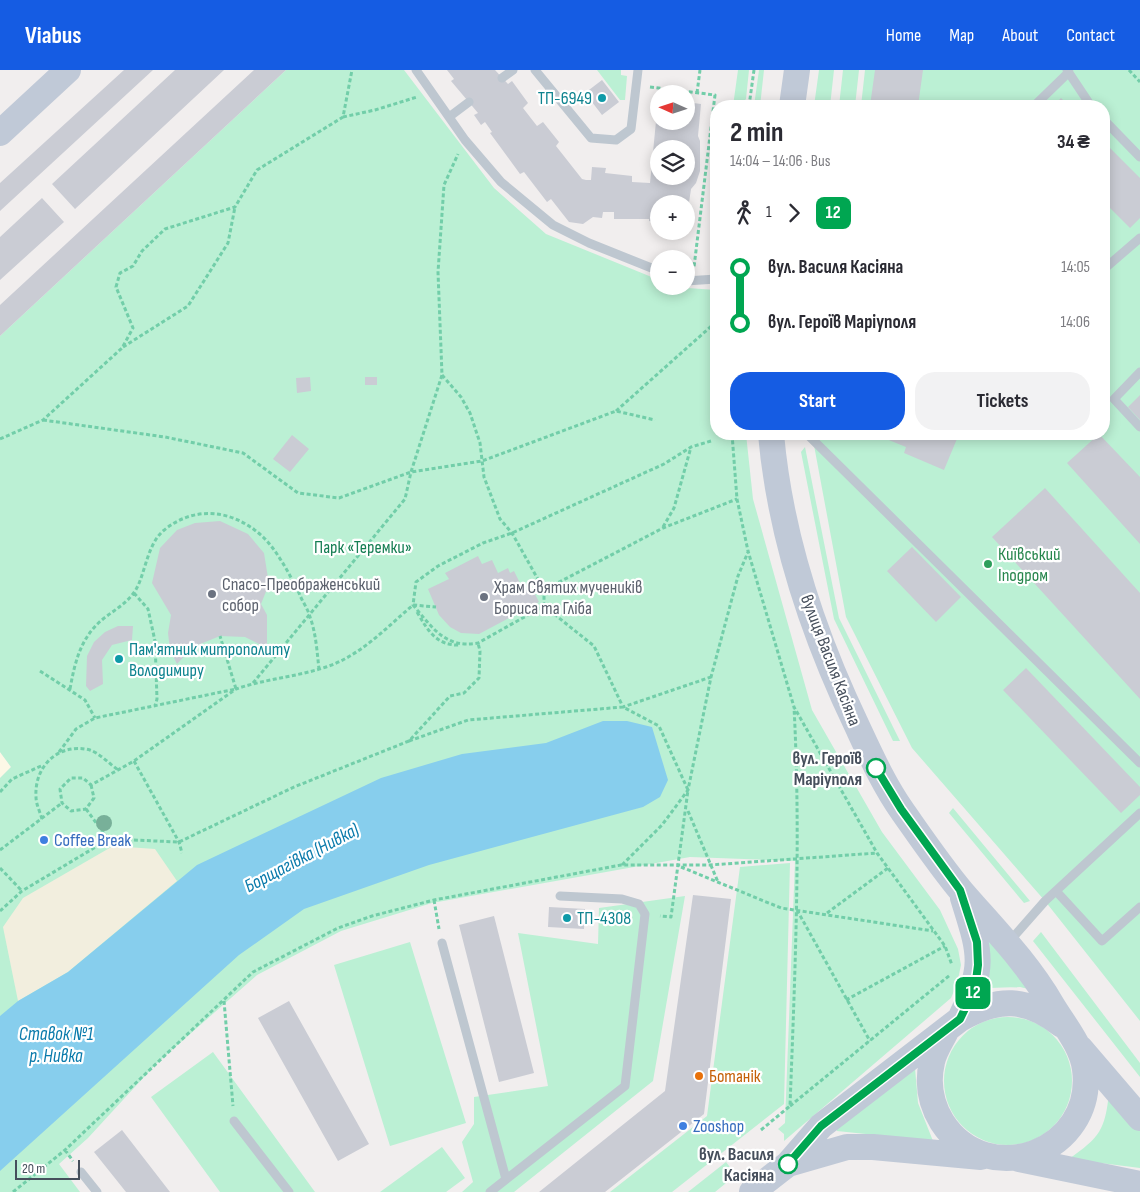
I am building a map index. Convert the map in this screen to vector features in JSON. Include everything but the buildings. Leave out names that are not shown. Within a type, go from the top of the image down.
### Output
[{"type":"street","points":[[0,133],[68,70]]},
{"type":"street","points":[[793,100],[797,70]]},
{"type":"street","name":"вулиця Василя Касіяна","points":[[772,440],[784,522],[813,622],[883,782],[960,890],[1008,942],[1040,985],[1071,1036],[1085,1069],[1085,1094],[1077,1117],[1062,1137],[1042,1151],[1006,1158]]},
{"type":"street","name":"вулиця Василя Касіяна","points":[[960,890],[977,942],[978,965],[975,988],[932,1061],[930,1086],[936,1111],[950,1133],[970,1149],[1006,1158],[1140,1184]]},
{"type":"street","name":"вулиця Василя Касіяна","points":[[954,1024],[980,1008],[1002,1003],[1018,1004],[1046,1012],[1071,1036],[1140,1118]]},
{"type":"street","points":[[752,1192],[788,1164],[821,1126],[954,1024]]},
{"type":"street","points":[[788,1164],[848,1148],[872,1147],[1006,1158]]},
{"type":"lane","points":[[416,70],[465,140],[501,182],[553,225],[589,243],[650,267]]},
{"type":"lane","points":[[502,78],[513,70]]},
{"type":"lane","points":[[535,70],[591,138],[616,140],[631,129],[638,70]]},
{"type":"lane","points":[[1040,100],[1068,71],[1087,100]]},
{"type":"lane","points":[[449,117],[469,102]]},
{"type":"lane","points":[[1110,126],[1140,157]]},
{"type":"lane","points":[[1110,264],[1140,238]]},
{"type":"lane","points":[[695,280],[710,279]]},
{"type":"lane","points":[[1140,372],[1114,400],[1140,427]]},
{"type":"lane","points":[[813,440],[1140,763]]},
{"type":"lane","points":[[1008,942],[1056,890],[1140,813]]},
{"type":"lane","points":[[1056,890],[1102,941],[1140,907]]},
{"type":"lane","points":[[490,1192],[625,1086],[645,914],[639,904],[622,899],[560,896]]},
{"type":"lane","points":[[442,943],[506,1179]]},
{"type":"lane","points":[[234,1121],[289,1192]]},
{"type":"lane","points":[[82,1172],[97,1192]]},
{"type":"path","points":[[343,116],[352,70]]},
{"type":"path","points":[[697,93],[700,70]]},
{"type":"path","points":[[750,100],[754,70]]},
{"type":"path","points":[[1129,70],[1140,82]]},
{"type":"path","points":[[636,86],[715,95],[714,100]]},
{"type":"path","points":[[0,439],[43,420],[122,348],[188,306],[228,243],[235,207],[257,170],[343,116],[375,110],[413,97],[434,94]]},
{"type":"path","points":[[696,263],[710,139]]},
{"type":"path","points":[[253,683],[405,499],[410,472],[442,376],[438,272],[444,185],[465,140]]},
{"type":"path","points":[[122,348],[133,328],[116,287],[120,273],[133,266],[142,251],[165,229],[235,207]]},
{"type":"path","points":[[43,420],[165,437],[243,453],[298,493],[339,498],[410,472],[482,461],[616,411],[710,327]]},
{"type":"path","points":[[442,376],[461,397],[470,413],[480,443],[484,477],[492,500],[500,519],[512,533],[544,590],[544,606]]},
{"type":"path","points":[[616,411],[655,420]]},
{"type":"path","points":[[733,440],[738,499],[748,551],[794,707],[877,853],[944,946],[951,958],[953,970],[948,979],[761,1130]]},
{"type":"path","points":[[0,792],[12,779],[42,766],[59,752],[76,729],[95,718],[236,689],[253,683],[319,669],[360,651],[413,605],[416,582],[438,566],[483,543],[512,533],[664,464],[692,447],[711,441]]},
{"type":"path","points":[[663,528],[674,508],[692,447]]},
{"type":"path","points":[[544,590],[663,528],[738,499]]},
{"type":"path","points":[[70,689],[75,662],[83,641],[101,620],[134,593],[152,547],[162,532],[180,519],[199,513],[215,513],[246,523],[263,537],[292,581],[310,616],[319,669]]},
{"type":"path","points":[[645,914],[671,917],[687,810],[688,790],[711,677],[738,576],[748,551]]},
{"type":"path","points":[[134,593],[148,609],[155,641],[157,699],[155,706]]},
{"type":"path","points":[[413,605],[436,607]]},
{"type":"path","points":[[413,605],[439,635],[465,645],[478,643],[544,606]]},
{"type":"path","points":[[544,606],[594,646],[622,707],[659,726],[688,790]]},
{"type":"path","points":[[220,636],[236,689]]},
{"type":"path","points":[[409,741],[450,696],[464,693],[479,678],[480,651],[478,643]]},
{"type":"path","points":[[40,671],[86,700],[95,718]]},
{"type":"path","points":[[0,910],[22,891],[109,839],[179,842],[294,787],[409,741],[468,720],[622,707],[711,677]]},
{"type":"path","points":[[91,785],[134,761],[236,689]]},
{"type":"path","points":[[790,1106],[798,859],[794,707]]},
{"type":"path","points":[[59,752],[72,748],[91,750],[118,770]]},
{"type":"path","points":[[134,761],[179,842],[182,853]]},
{"type":"path","points":[[42,766],[36,796],[42,819]]},
{"type":"path","points":[[70,778],[83,778],[91,785],[94,798],[86,810],[71,811],[62,803],[60,790],[70,778]]},
{"type":"path","points":[[621,865],[662,825],[688,790]]},
{"type":"path","points":[[0,850],[62,803]]},
{"type":"path","points":[[86,810],[113,846]]},
{"type":"path","points":[[687,810],[718,882]]},
{"type":"path","points":[[13,1192],[65,1150],[253,972],[338,928],[372,916],[434,900],[621,865],[710,865],[877,853]]},
{"type":"path","points":[[679,865],[781,908],[933,931]]},
{"type":"path","points":[[0,868],[22,891]]},
{"type":"path","points":[[826,914],[888,868]]},
{"type":"path","points":[[434,900],[442,943]]},
{"type":"path","points":[[797,910],[870,1042]]},
{"type":"path","points":[[846,1000],[944,946]]},
{"type":"path","points":[[224,1000],[234,1121]]},
{"type":"shaded area","points":[[0,752],[11,767],[0,778]]},
{"type":"green space","name":"Парк «Теремки»","points":[[286,70],[404,70],[494,188],[546,234],[650,276],[650,295],[695,295],[695,289],[710,290],[710,440],[747,440],[753,499],[812,710],[882,832],[940,910],[958,949],[961,965],[957,984],[951,998],[784,1141],[784,1134],[778,1129],[785,1123],[795,861],[690,857],[432,903],[341,931],[257,975],[156,1064],[88,1138],[59,1164],[80,1192],[0,1192],[0,778],[11,767],[0,752],[0,336]]},
{"type":"green space","points":[[597,70],[621,70],[621,75],[627,76],[625,100],[620,100]]},
{"type":"green space","points":[[738,70],[749,70],[746,99],[734,100]]},
{"type":"green space","points":[[759,70],[764,70],[761,100],[755,100]]},
{"type":"green space","points":[[819,70],[834,70],[831,100],[815,100]]},
{"type":"green space","points":[[843,70],[859,70],[856,100],[840,100]]},
{"type":"green space","name":"Київський Іподром","points":[[865,70],[1140,70],[1140,1021],[1045,901],[912,748],[846,617],[813,440],[1110,440],[1110,100],[862,100]]},
{"type":"green space","points":[[805,447],[839,618],[900,741],[893,741],[834,619],[801,452]]},
{"type":"green space","points":[[953,808],[1030,901],[1024,903],[949,813]]},
{"type":"green space","points":[[790,863],[784,1104],[672,1192],[610,1192],[707,1116],[740,867]]},
{"type":"green space","points":[[685,896],[653,1081],[514,1192],[462,1192],[473,1182],[462,1142],[474,1124],[474,1097],[548,1086],[518,933],[598,944],[599,908]]},
{"type":"green space","points":[[1041,932],[1140,1063],[1140,1077],[1033,941]]},
{"type":"green space","points":[[988,939],[1037,991],[1020,987],[989,988]]},
{"type":"green space","points":[[410,942],[466,1123],[390,1146],[334,965]]},
{"type":"green space","points":[[1008,1017],[1033,1022],[1053,1036],[1067,1056],[1072,1081],[1067,1106],[1053,1126],[1033,1140],[1008,1145],[983,1140],[963,1126],[949,1106],[944,1081],[949,1056],[963,1036],[983,1022]]},
{"type":"green space","points":[[213,1052],[315,1192],[220,1192],[151,1097]]},
{"type":"green space","points":[[915,1068],[918,1103],[933,1141],[837,1131],[836,1128]]},
{"type":"green space","points":[[1109,1093],[1140,1130],[1140,1168],[1069,1159],[1088,1145],[1099,1132],[1103,1124]]},
{"type":"green space","points":[[442,1147],[465,1178],[446,1192],[380,1192]]},
{"type":"green space","points":[[726,1162],[736,1175],[715,1192],[688,1192]]},
{"type":"sand","points":[[113,846],[155,849],[177,881],[68,972],[18,1001],[3,927],[23,898]]},
{"type":"water","name":"Ставок №1 р. Нивка","points":[[603,721],[627,721],[652,727],[668,780],[660,797],[643,807],[429,865],[304,909],[239,955],[0,1171],[0,1016],[18,1001],[68,972],[197,865],[381,778],[462,754],[546,743]]},
{"type":"bus line","name":"12","points":[[788,1164],[805,1142],[821,1126],[960,1019],[975,988],[978,965],[977,942],[960,890],[901,809],[876,768]]},
{"type":"place","name":"ТП-6949","points":[[602,98]]},
{"type":"place","name":"Київський Іподром","points":[[988,564]]},
{"type":"place","name":"Спасо-Преображенський собор","points":[[212,594]]},
{"type":"place","name":"Храм Святих мучеників Бориса та Гліба","points":[[484,597]]},
{"type":"place","name":"Пам'ятник митрополиту Володимиру","points":[[119,659]]},
{"type":"place","name":"вул. Героїв Маріуполя","points":[[876,768]]},
{"type":"place","name":"Coffee Break","points":[[44,840]]},
{"type":"place","name":"ТП-4308","points":[[567,918]]},
{"type":"place","name":"Ботанік","points":[[699,1076]]},
{"type":"place","name":"Zooshop","points":[[683,1126]]},
{"type":"place","name":"вул. Василя Касіяна","points":[[788,1164]]},
{"type":"water label","name":"Борщагівка (Нивка)","points":[[301,857]]}]
